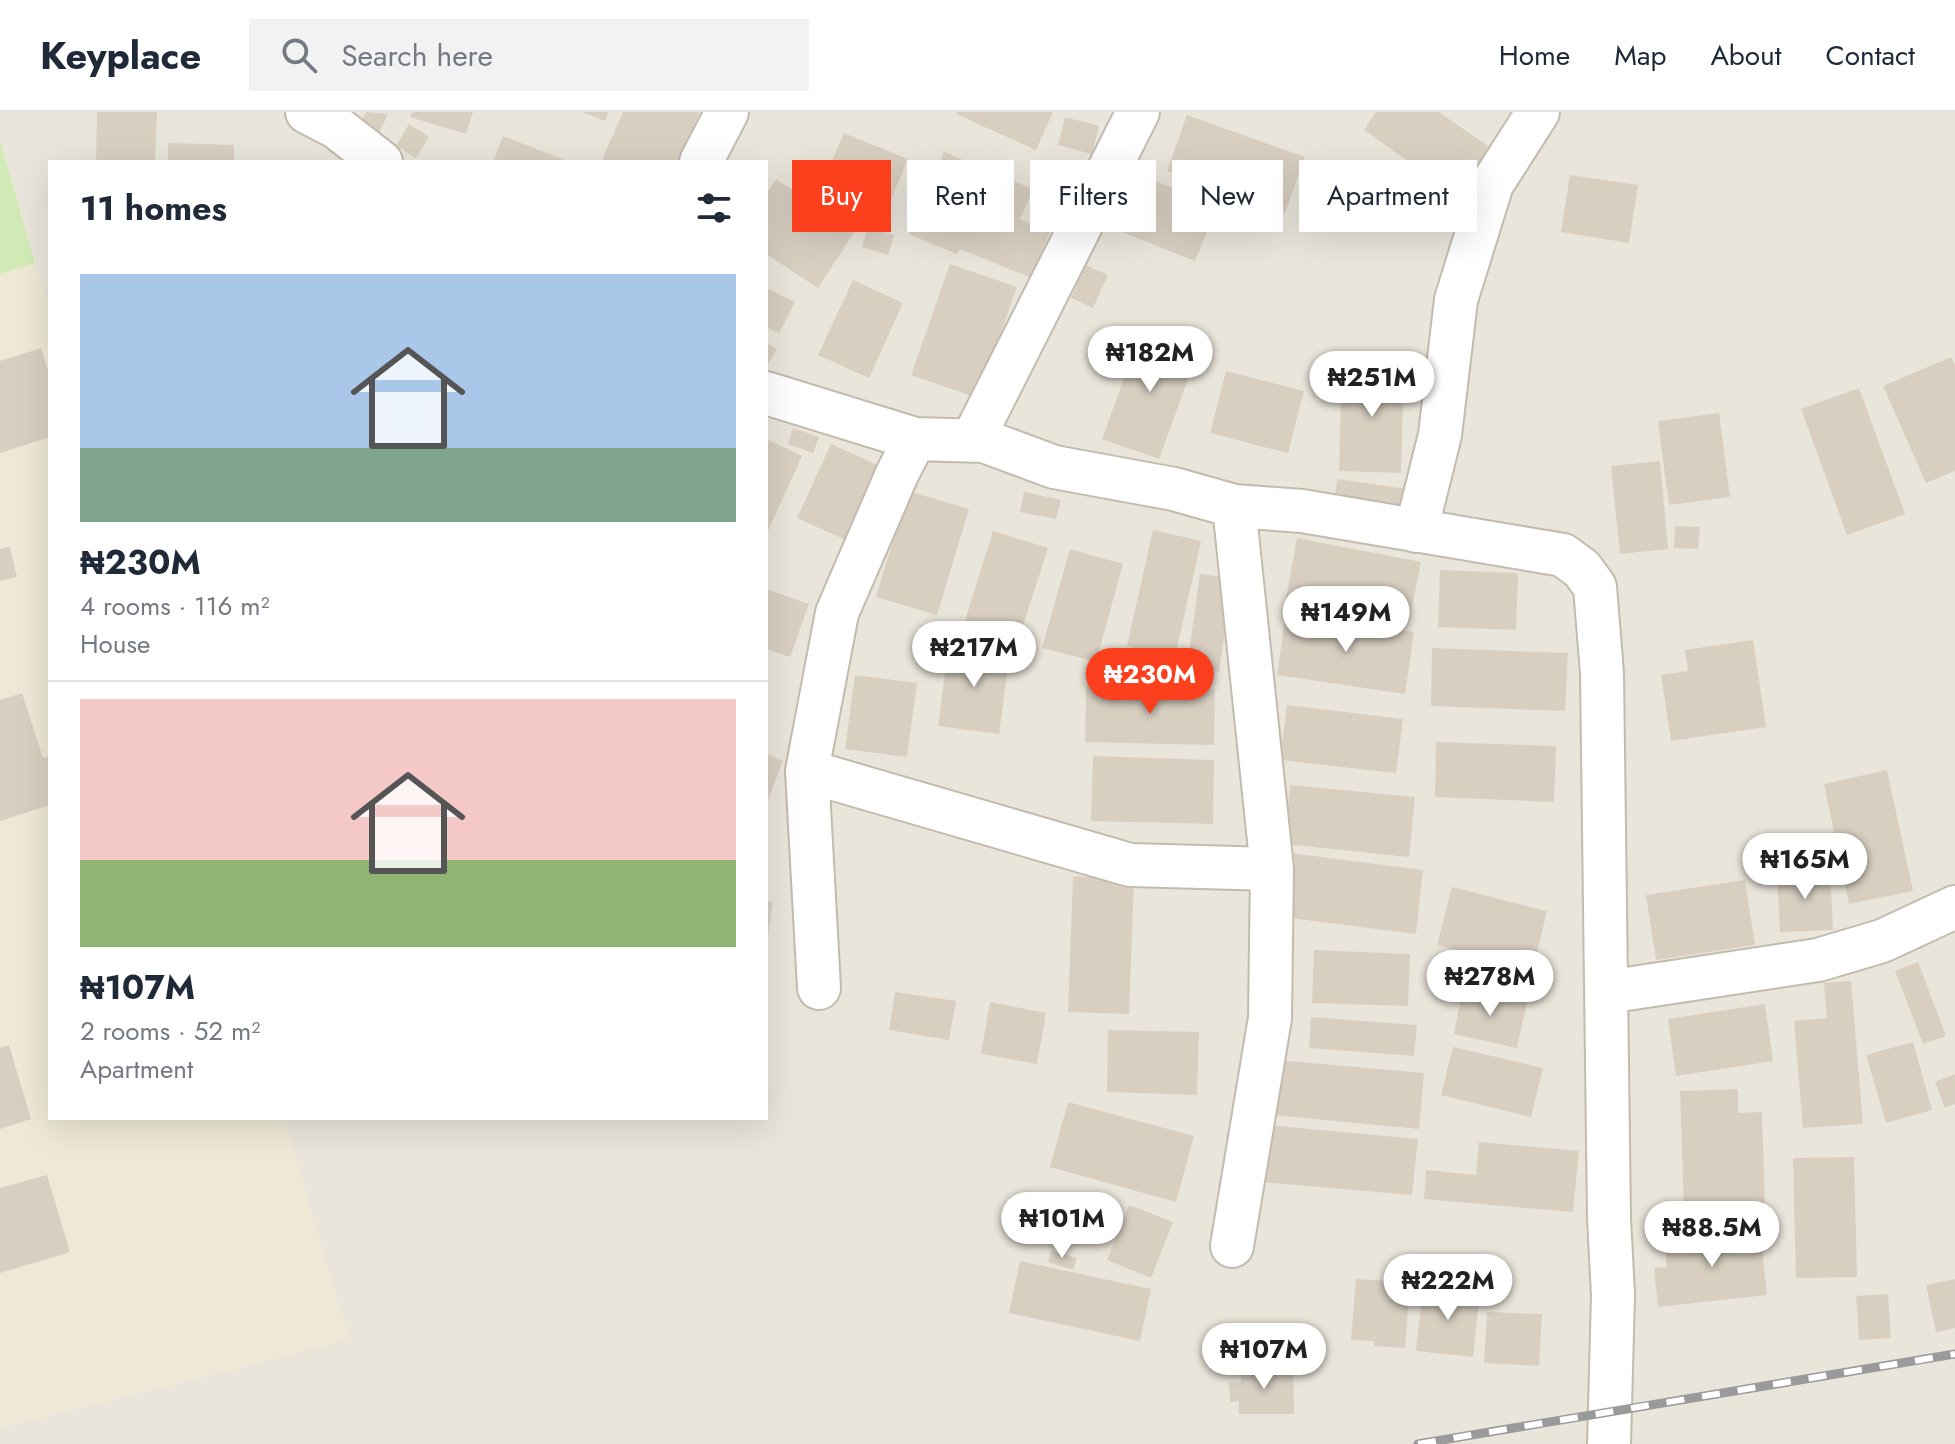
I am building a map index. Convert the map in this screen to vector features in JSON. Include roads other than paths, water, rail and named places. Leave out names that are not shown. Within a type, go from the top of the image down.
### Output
[{"type":"street","points":[[307,112],[336,127],[378,160]]},
{"type":"street","points":[[702,160],[727,112]]},
{"type":"street","points":[[973,439],[1138,112]]},
{"type":"street","points":[[1416,531],[1440,435],[1456,300],[1492,184],[1538,112]]},
{"type":"street","points":[[768,394],[915,439],[973,439],[1054,467],[1174,489],[1234,506],[1302,511],[1563,555],[1582,569],[1595,587],[1602,673],[1613,1295],[1609,1444]]},
{"type":"street","points":[[819,988],[807,771],[837,613],[915,439]]},
{"type":"street","points":[[1232,1246],[1270,1018],[1272,869],[1234,506]]},
{"type":"street","points":[[807,771],[1130,865],[1272,869]]},
{"type":"street","points":[[1607,992],[1818,960],[1882,941],[1955,907]]},
{"type":"railway","points":[[1418,1444],[1955,1354]]}]
